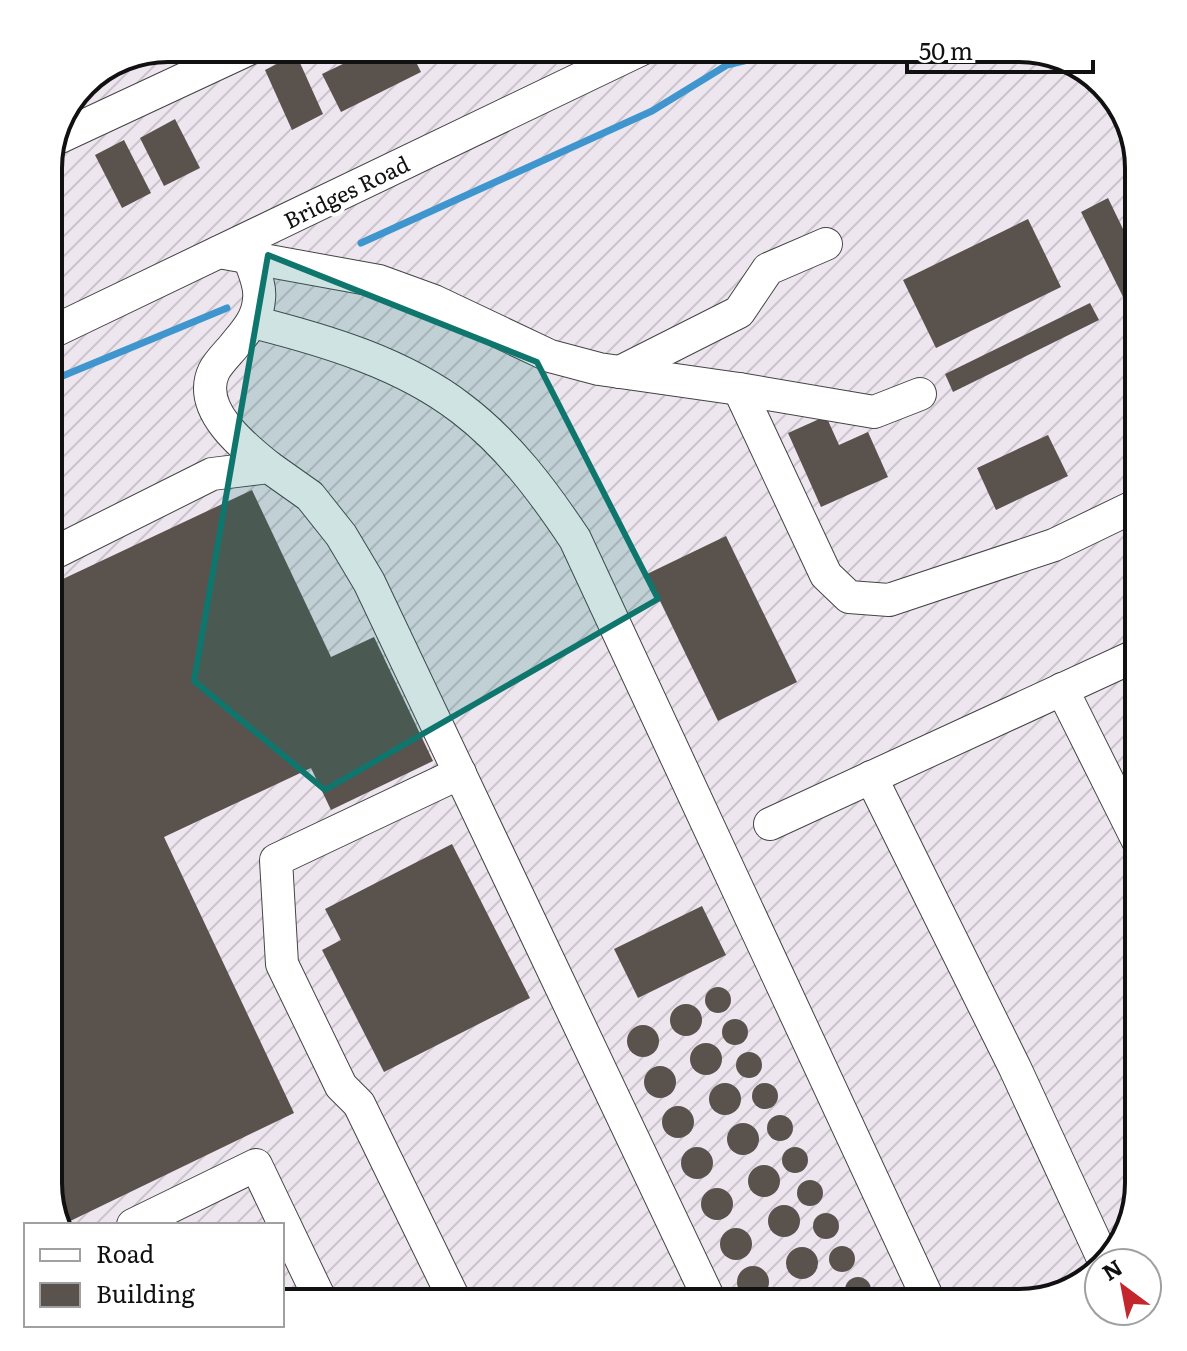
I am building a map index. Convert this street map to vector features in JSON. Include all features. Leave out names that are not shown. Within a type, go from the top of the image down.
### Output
[{"type":"street","points":[[69,133],[221,62]]},
{"type":"street","name":"Bridges Road","points":[[62,328],[234,255],[616,62]]},
{"type":"street","points":[[620,372],[739,312],[768,269],[826,244]]},
{"type":"street","points":[[234,255],[260,294],[253,322],[213,372],[210,388],[215,408],[245,448],[310,496],[341,535],[369,582],[704,1289]]},
{"type":"street","points":[[234,255],[379,281],[434,301],[550,356],[620,372],[874,412],[920,394]]},
{"type":"street","points":[[253,322],[305,335],[394,368],[461,408],[503,447],[542,491],[575,539],[923,1289]]},
{"type":"street","points":[[739,389],[826,575],[849,597],[889,600],[935,586],[1054,545],[1125,511]]},
{"type":"street","points":[[62,549],[212,474],[269,467]]},
{"type":"street","points":[[770,824],[1125,660]]},
{"type":"street","points":[[1062,689],[1125,815]]},
{"type":"street","points":[[449,1289],[359,1104],[341,1086],[282,964],[276,860],[460,773]]},
{"type":"street","points":[[871,777],[1015,1068],[1098,1247]]},
{"type":"street","points":[[137,1223],[256,1165],[284,1223]]},
{"type":"street","points":[[284,1224],[315,1289]]},
{"type":"highlighted area","points":[[268,255],[537,362],[658,599],[325,790],[194,681]]},
{"type":"shaded area","points":[[168,62],[1026,62],[1072,76],[1089,88],[1103,104],[1119,134],[1125,168],[1125,1183],[1114,1230],[1103,1247],[1083,1247],[1083,1267],[1053,1283],[1019,1289],[284,1289],[284,1223],[71,1223],[62,1183],[62,161],[73,121],[98,88],[115,76],[148,64]]},
{"type":"building","points":[[280,62],[300,62],[323,114],[292,130],[265,70]]},
{"type":"building","points":[[347,62],[416,62],[421,72],[341,112],[322,74]]},
{"type":"building","points":[[175,119],[200,168],[164,186],[140,138]]},
{"type":"building","points":[[124,140],[151,193],[122,208],[95,155]]},
{"type":"building","points":[[1108,198],[1125,233],[1125,301],[1081,212]]},
{"type":"building","points":[[1028,219],[1061,287],[936,348],[903,280]]},
{"type":"building","points":[[1090,303],[1099,320],[953,392],[945,374]]},
{"type":"building","points":[[826,416],[839,445],[868,432],[888,477],[821,507],[788,433]]},
{"type":"building","points":[[1048,435],[1068,476],[996,510],[977,468]]},
{"type":"building","points":[[252,490],[331,657],[374,637],[433,761],[331,810],[311,768],[164,837],[294,1113],[70,1221],[62,1183],[62,579]]},
{"type":"building","points":[[726,536],[797,682],[718,721],[647,574]]},
{"type":"building","points":[[452,844],[530,998],[384,1072],[322,950],[341,940],[325,909]]},
{"type":"building","points":[[702,906],[726,955],[638,998],[614,949]]},
{"type":"building","points":[[718,987],[727,991],[731,1000],[727,1009],[718,1013],[709,1009],[705,1000],[709,991]]},
{"type":"building","points":[[686,1004],[697,1009],[702,1020],[697,1031],[686,1036],[675,1031],[670,1020],[675,1009]]},
{"type":"building","points":[[735,1019],[744,1023],[748,1032],[744,1041],[735,1045],[726,1041],[722,1032],[726,1023]]},
{"type":"building","points":[[643,1025],[654,1030],[659,1041],[654,1052],[643,1057],[632,1052],[627,1041],[632,1030]]},
{"type":"building","points":[[706,1043],[717,1048],[722,1059],[717,1070],[706,1075],[695,1070],[690,1059],[695,1048]]},
{"type":"building","points":[[749,1052],[758,1056],[762,1065],[758,1074],[749,1078],[740,1074],[736,1065],[740,1056]]},
{"type":"building","points":[[660,1066],[671,1071],[676,1082],[671,1093],[660,1098],[649,1093],[644,1082],[649,1071]]},
{"type":"building","points":[[725,1083],[736,1088],[741,1099],[736,1110],[725,1115],[714,1110],[709,1099],[714,1088]]},
{"type":"building","points":[[765,1083],[774,1087],[778,1096],[774,1105],[765,1109],[756,1105],[752,1096],[756,1087]]},
{"type":"building","points":[[678,1106],[689,1111],[694,1122],[689,1133],[678,1138],[667,1133],[662,1122],[667,1111]]},
{"type":"building","points":[[780,1115],[789,1119],[793,1128],[789,1137],[780,1141],[771,1137],[767,1128],[771,1119]]},
{"type":"building","points":[[743,1123],[754,1128],[759,1139],[754,1150],[743,1155],[732,1150],[727,1139],[732,1128]]},
{"type":"building","points":[[697,1147],[708,1152],[713,1163],[708,1174],[697,1179],[686,1174],[681,1163],[686,1152]]},
{"type":"building","points":[[795,1147],[804,1151],[808,1160],[804,1169],[795,1173],[786,1169],[782,1160],[786,1151]]},
{"type":"building","points":[[764,1165],[775,1170],[780,1181],[775,1192],[764,1197],[753,1192],[748,1181],[753,1170]]},
{"type":"building","points":[[810,1180],[819,1184],[823,1193],[819,1202],[810,1206],[801,1202],[797,1193],[801,1184]]},
{"type":"building","points":[[717,1188],[728,1193],[733,1204],[728,1215],[717,1220],[706,1215],[701,1204],[706,1193]]},
{"type":"building","points":[[784,1205],[795,1210],[800,1221],[795,1232],[784,1237],[773,1232],[768,1221],[773,1210]]},
{"type":"building","points":[[826,1213],[835,1217],[839,1226],[835,1235],[826,1239],[817,1235],[813,1226],[817,1217]]},
{"type":"building","points":[[736,1228],[747,1233],[752,1244],[747,1255],[736,1260],[725,1255],[720,1244],[725,1233]]},
{"type":"building","points":[[842,1246],[851,1250],[855,1259],[851,1268],[842,1272],[833,1268],[829,1259],[833,1250]]},
{"type":"building","points":[[802,1247],[813,1252],[818,1263],[813,1274],[802,1279],[791,1274],[786,1263],[791,1252]]},
{"type":"building","points":[[753,1266],[767,1276],[766,1289],[740,1289],[737,1282],[742,1271]]},
{"type":"building","points":[[858,1277],[871,1289],[845,1289],[849,1281]]},
{"type":"waterway","points":[[361,243],[652,111],[727,65],[740,62]]},
{"type":"waterway","points":[[62,376],[227,308]]}]
